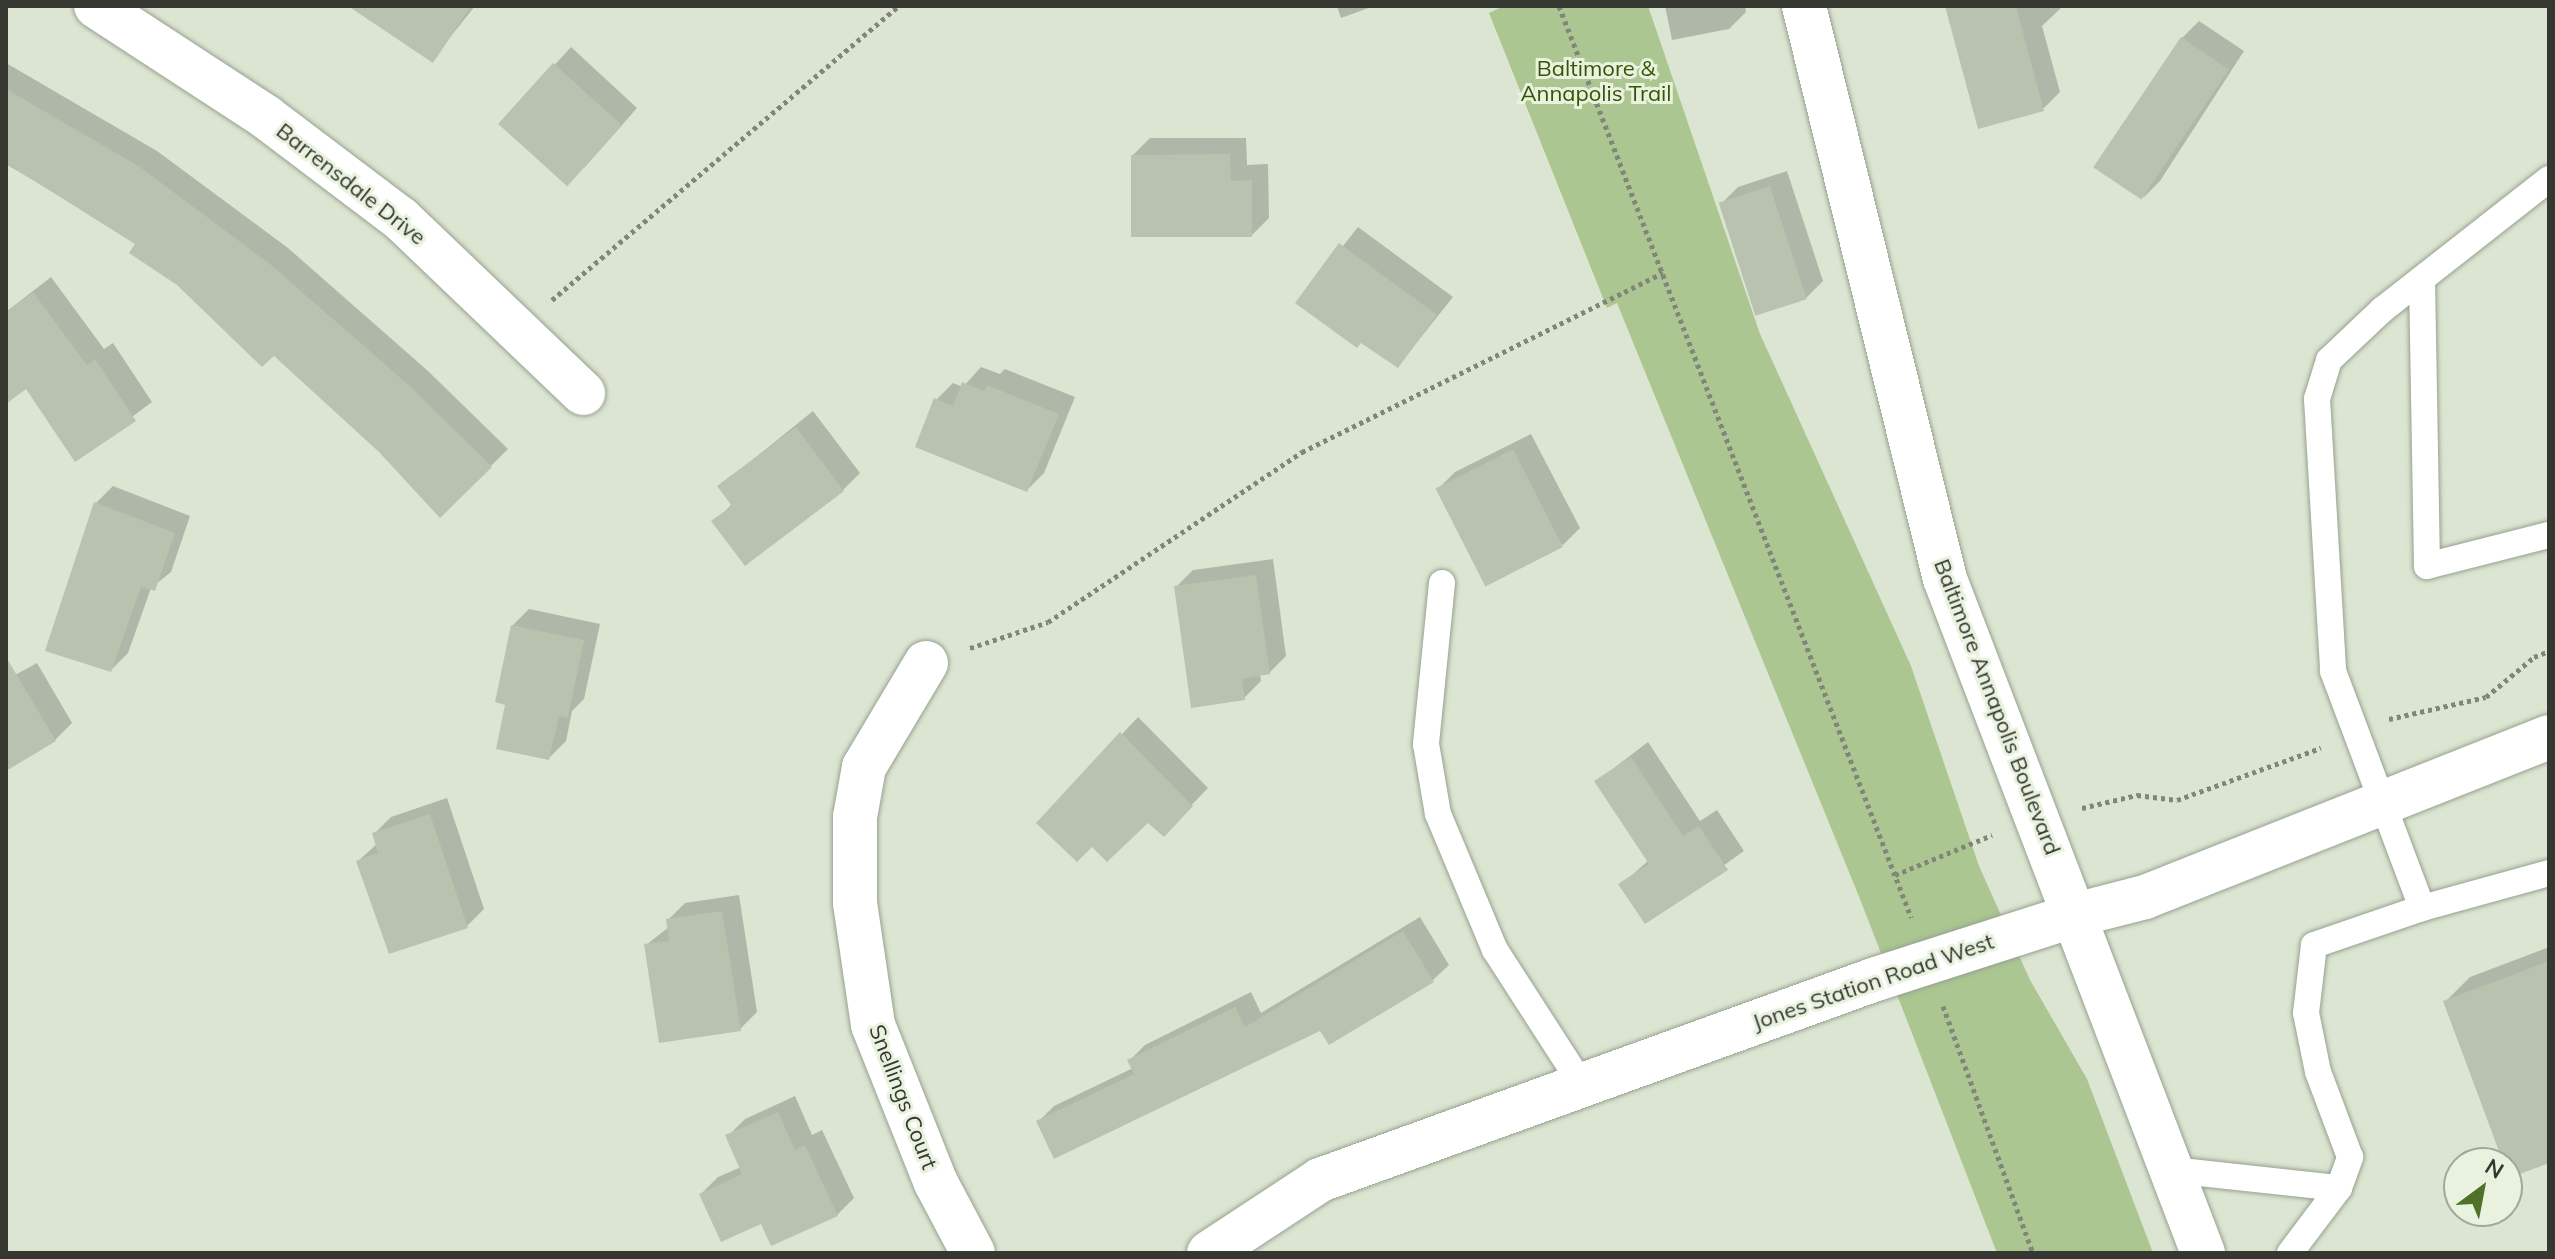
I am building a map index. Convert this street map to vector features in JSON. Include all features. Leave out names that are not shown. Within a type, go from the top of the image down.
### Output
[{"type":"street","name":"Barrensdale Drive","points":[[96,6],[266,117],[380,204],[583,393]]},
{"type":"street","name":"Baltimore Annapolis Boulevard","points":[[1804,6],[1945,579],[2203,1253]]},
{"type":"street","name":"Snellings Court","points":[[926,663],[864,767],[855,817],[855,903],[873,1025],[936,1183],[973,1253]]},
{"type":"street","name":"Jones Station Road West","points":[[1209,1253],[1320,1180],[1928,962],[2075,915],[2145,897],[2380,808],[2549,737]]},
{"type":"lane","points":[[2422,908],[2380,808],[2333,671],[2317,399],[2329,360],[2422,279],[2549,179]]},
{"type":"lane","points":[[2422,279],[2427,566],[2549,535]]},
{"type":"lane","points":[[1442,583],[1426,744],[1438,814],[1495,950],[1582,1085]]},
{"type":"lane","points":[[2290,1253],[2339,1188],[2350,1157],[2318,1072],[2306,1013],[2314,945],[2422,908],[2549,873]]},
{"type":"lane","points":[[2172,1170],[2339,1188]]},
{"type":"path","points":[[517,329],[899,6]]},
{"type":"path","points":[[1559,6],[1895,875],[2033,1253]]},
{"type":"path","points":[[926,663],[1048,622],[1302,452],[1663,273]]},
{"type":"path","points":[[1895,875],[1981,838]]},
{"type":"green space","name":"Baltimore & Annapolis Trail","points":[[1504,6],[1648,6],[1760,334],[1911,666],[1979,866],[2030,980],[2087,1079],[2153,1253],[1997,1253],[1860,899],[1617,303],[1607,308],[1489,13]]},
{"type":"building","points":[[348,6],[471,6],[433,63]]},
{"type":"building","points":[[1945,6],[2016,6],[2044,111],[1978,129]]},
{"type":"building","points":[[2181,37],[2229,69],[2141,200],[2093,167]]},
{"type":"building","points":[[553,63],[622,125],[567,186],[498,124]]},
{"type":"building","points":[[6,89],[140,167],[271,265],[412,388],[492,467],[440,518],[379,452],[274,356],[262,367],[177,285],[129,253],[135,244],[6,163]]},
{"type":"building","points":[[1230,154],[1231,181],[1252,180],[1252,237],[1131,237],[1131,155]]},
{"type":"building","points":[[1770,186],[1807,299],[1755,316],[1719,203]]},
{"type":"building","points":[[1339,243],[1437,315],[1398,368],[1361,343],[1357,348],[1295,303]]},
{"type":"building","points":[[33,292],[87,365],[95,359],[136,421],[75,462],[26,389],[6,404],[6,313]]},
{"type":"building","points":[[962,382],[984,391],[987,385],[1059,414],[1027,492],[915,447],[934,398],[953,406]]},
{"type":"building","points":[[796,427],[844,491],[745,566],[711,521],[732,506],[717,486]]},
{"type":"building","points":[[1513,449],[1563,547],[1485,587],[1435,488]]},
{"type":"building","points":[[94,502],[175,533],[155,591],[141,587],[111,672],[45,651]]},
{"type":"building","points":[[1256,575],[1270,674],[1242,679],[1245,700],[1191,708],[1174,586]]},
{"type":"building","points":[[511,625],[584,640],[568,718],[559,716],[549,760],[496,749],[505,705],[495,702]]},
{"type":"building","points":[[6,657],[56,741],[6,771]]},
{"type":"building","points":[[1120,732],[1193,806],[1164,837],[1148,823],[1107,862],[1092,847],[1077,862],[1036,823]]},
{"type":"building","points":[[1631,757],[1683,836],[1699,826],[1728,870],[1645,924],[1618,884],[1649,864],[1594,781]]},
{"type":"building","points":[[430,814],[468,928],[389,954],[356,861],[378,853],[372,833]]},
{"type":"building","points":[[722,911],[741,1031],[659,1043],[644,944],[669,941],[666,919]]},
{"type":"building","points":[[1403,931],[1434,982],[1329,1045],[1320,1031],[1054,1159],[1036,1121],[1134,1074],[1127,1060],[1235,1007],[1245,1027]]},
{"type":"building","points":[[2549,961],[2549,1163],[2523,1173],[2523,1147],[2497,1147],[2443,1001]]},
{"type":"building","points":[[778,1112],[795,1150],[805,1145],[838,1216],[771,1246],[761,1224],[721,1242],[699,1194],[742,1174],[725,1135]]}]
